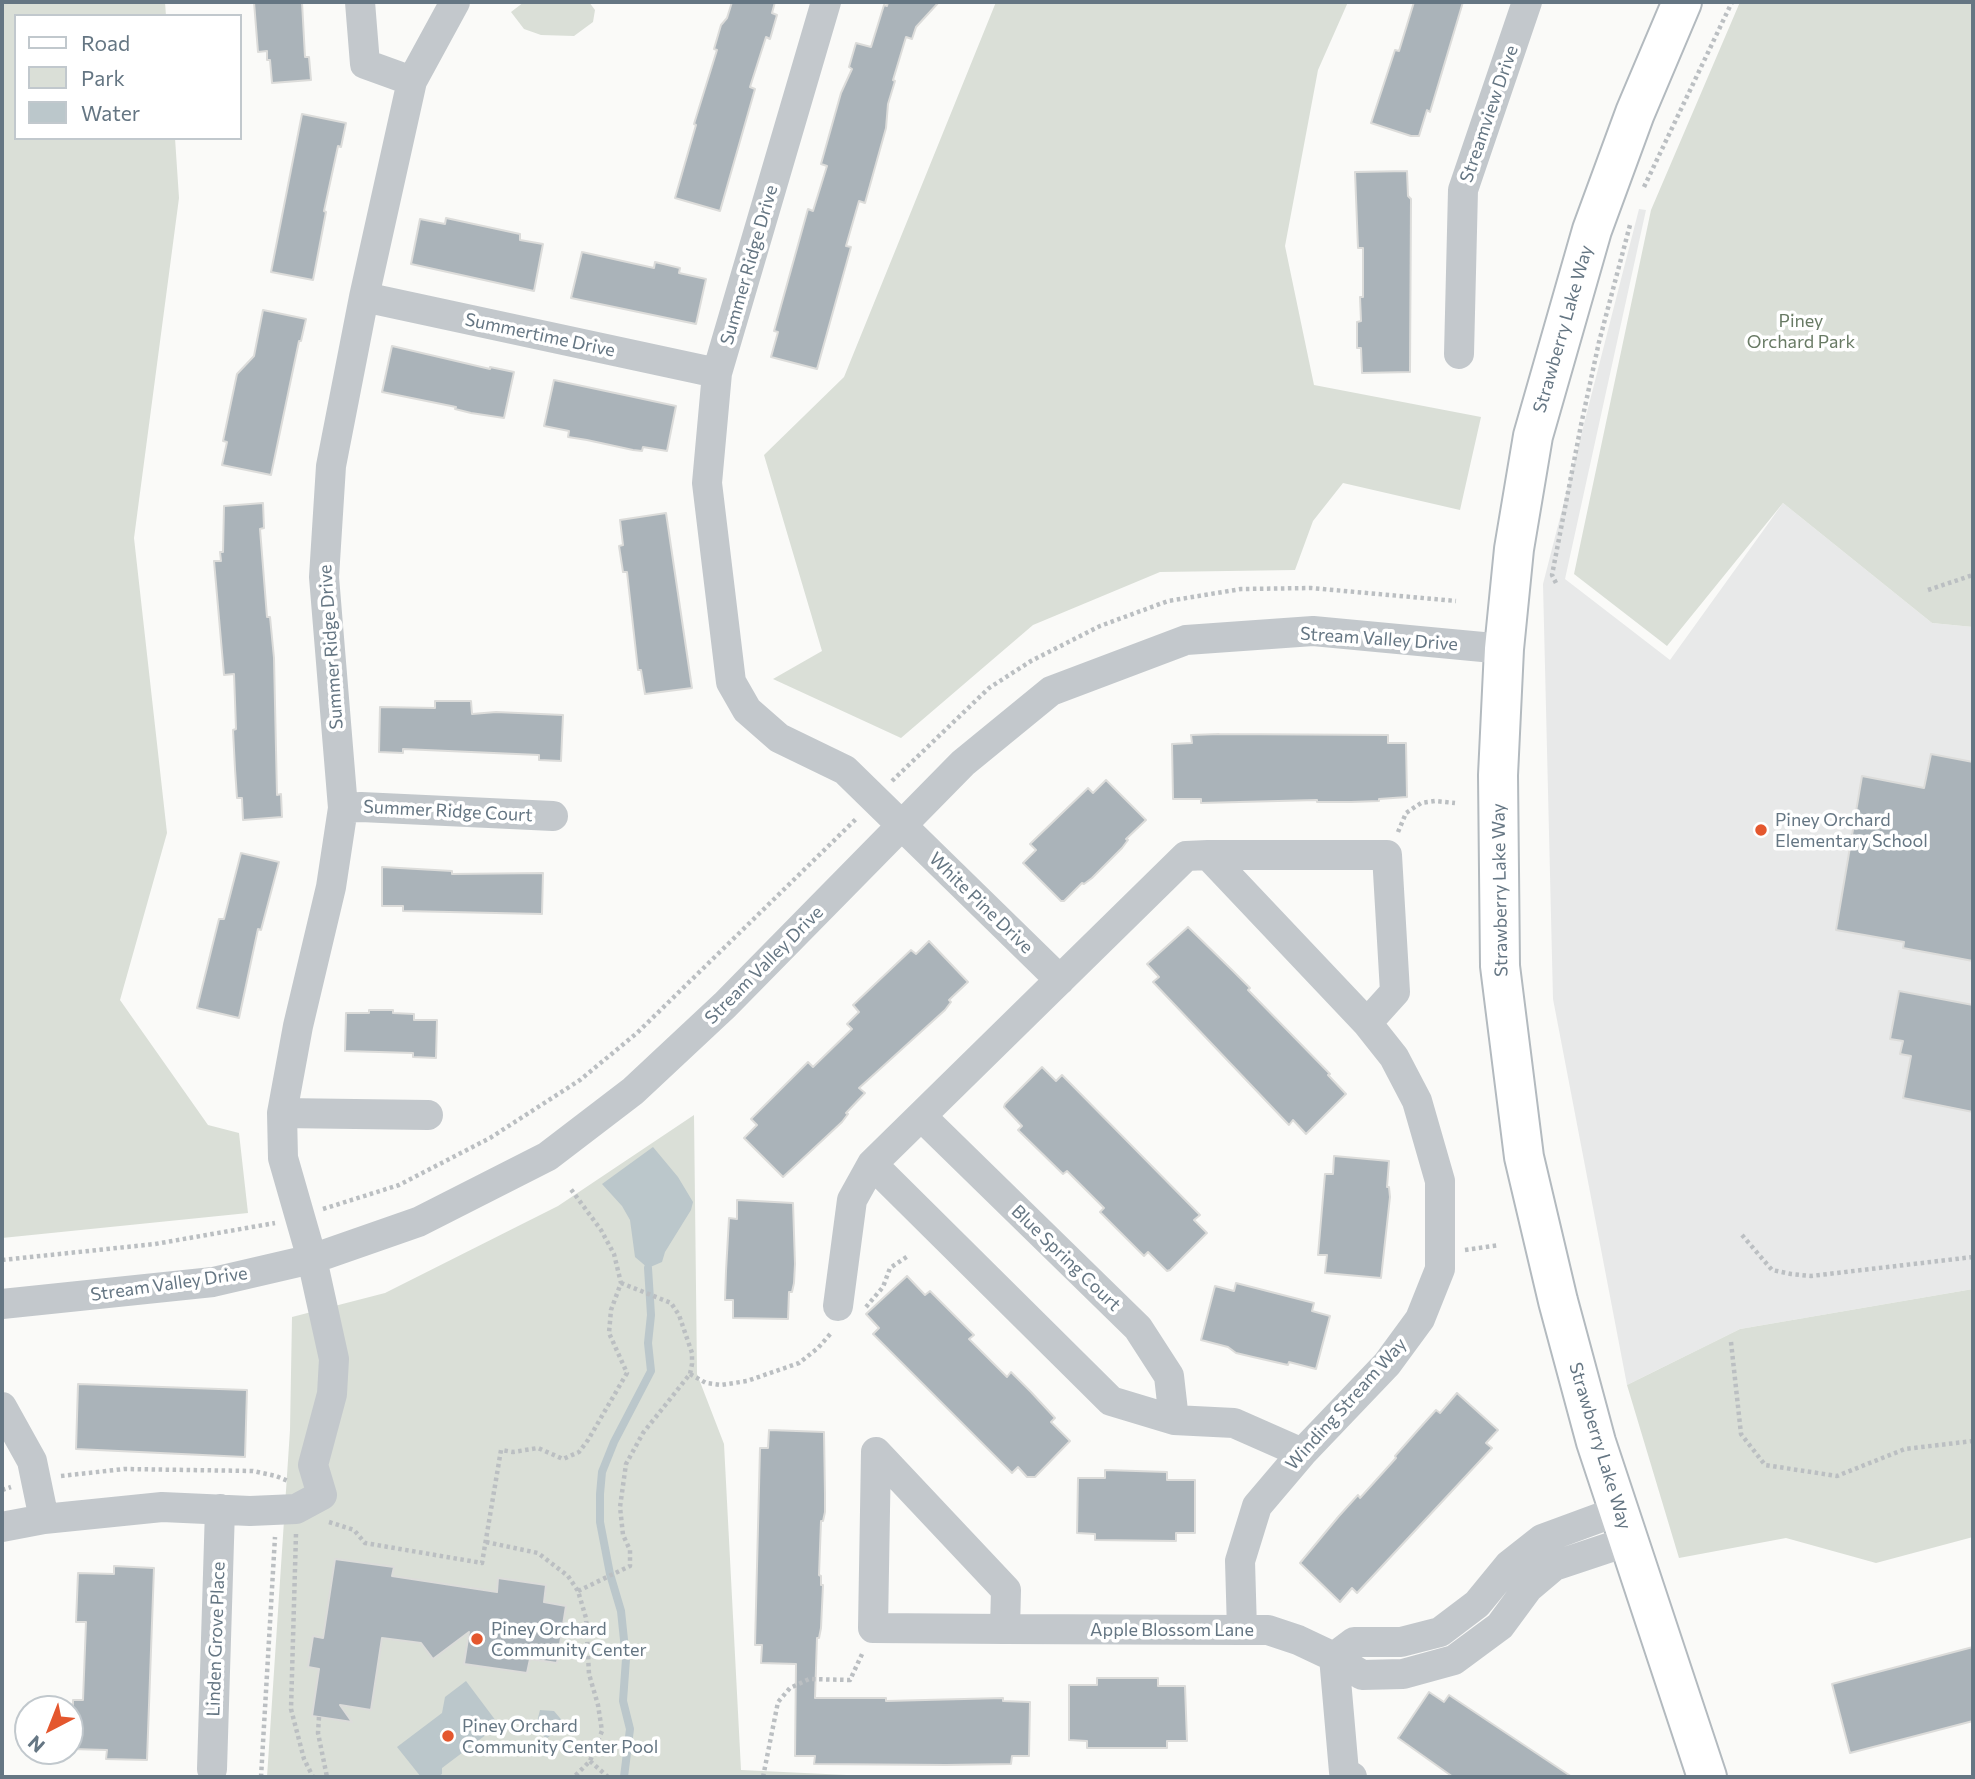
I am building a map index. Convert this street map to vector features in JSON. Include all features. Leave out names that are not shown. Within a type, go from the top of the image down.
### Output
[{"type":"street","points":[[360,2],[365,64],[412,81]]},
{"type":"street","name":"Summer Ridge Drive","points":[[312,1259],[283,1158],[282,1113],[298,1026],[331,887],[343,808],[324,577],[331,466],[364,297],[412,81],[455,2]]},
{"type":"street","name":"Summer Ridge Drive","points":[[826,2],[717,373],[707,482],[732,682],[747,710],[779,738],[845,770],[903,827]]},
{"type":"street","name":"Streamview Drive","points":[[1459,354],[1463,190],[1527,2]]},
{"type":"street","name":"Strawberry Lake Way","points":[[1682,2],[1635,113],[1592,230],[1533,436],[1514,549],[1504,649],[1498,775],[1500,966],[1524,1157],[1561,1314],[1596,1441],[1707,1777]]},
{"type":"street","name":"Summertime Drive","points":[[364,297],[717,373]]},
{"type":"street","name":"Stream Valley Drive","points":[[2,1304],[213,1282],[312,1259],[418,1222],[548,1156],[642,1083],[725,1005],[964,763],[1051,691],[1186,640],[1313,631],[1504,649]]},
{"type":"street","name":"Summer Ridge Court","points":[[343,808],[553,816]]},
{"type":"street","name":"White Pine Drive","points":[[903,827],[1060,980]]},
{"type":"street","name":"Winding Stream Way","points":[[1208,855],[1367,1023],[1394,1057],[1418,1101],[1440,1181],[1440,1269],[1420,1319],[1387,1364],[1302,1452],[1257,1506],[1240,1561],[1242,1630]]},
{"type":"street","points":[[845,1314],[852,1199],[872,1164],[1186,856],[1387,855],[1395,992],[1367,1023]]},
{"type":"street","points":[[282,1113],[429,1115]]},
{"type":"street","name":"Blue Spring Court","points":[[921,1116],[1138,1328],[1169,1376],[1174,1420]]},
{"type":"street","points":[[872,1164],[1111,1401],[1174,1420],[1234,1423],[1302,1452]]},
{"type":"street","points":[[2,1527],[44,1519],[162,1507],[250,1511],[296,1509],[322,1495],[313,1465],[332,1394],[334,1359],[312,1259]]},
{"type":"street","points":[[2,1407],[32,1461],[44,1519]]},
{"type":"street","points":[[873,1628],[876,1452],[1006,1591],[1005,1629]]},
{"type":"street","name":"Linden Grove Place","points":[[212,1769],[220,1509]]},
{"type":"street","points":[[1347,1776],[1334,1657],[1354,1642],[1401,1642],[1440,1632],[1477,1604],[1509,1565],[1542,1539],[1568,1527],[1623,1526]]},
{"type":"street","name":"Apple Blossom Lane","points":[[873,1628],[1268,1630],[1298,1640],[1334,1657]]},
{"type":"path","points":[[1641,194],[1732,2]]},
{"type":"path","points":[[1556,583],[1552,575],[1581,425],[1599,342],[1632,219]]},
{"type":"path","points":[[1928,590],[1973,575]]},
{"type":"path","points":[[1387,855],[1406,813],[1421,803],[1455,803]]},
{"type":"path","points":[[320,1210],[399,1185],[490,1138],[580,1080],[637,1033],[861,813]]},
{"type":"path","points":[[322,1519],[354,1530],[365,1543],[482,1563],[501,1450],[513,1452],[538,1448],[563,1459],[579,1452],[627,1373],[609,1333],[611,1310],[621,1283],[614,1254],[601,1230],[570,1188]]},
{"type":"path","points":[[2,1259],[155,1244],[279,1222]]},
{"type":"path","points":[[1742,1235],[1772,1270],[1811,1276],[1973,1257]]},
{"type":"path","points":[[690,1374],[706,1383],[722,1385],[747,1381],[799,1363],[818,1348],[845,1314],[883,1287],[890,1268],[908,1256]]},
{"type":"path","points":[[578,1591],[630,1566],[630,1550],[623,1535],[620,1507],[626,1464],[643,1433],[690,1374],[692,1353],[679,1315],[671,1303],[621,1283]]},
{"type":"path","points":[[1731,1342],[1741,1434],[1765,1465],[1837,1476],[1905,1448],[1973,1441]]},
{"type":"path","points":[[2,1490],[36,1481],[124,1469],[253,1471],[276,1476],[295,1485]]},
{"type":"path","points":[[297,1527],[292,1602],[290,1709],[304,1759],[313,1777]]},
{"type":"path","points":[[261,1777],[276,1531]]},
{"type":"path","points":[[486,1542],[538,1553],[568,1576],[578,1591],[586,1618],[589,1674],[598,1704],[602,1731],[590,1760],[574,1777]]},
{"type":"path","points":[[763,1777],[778,1702],[790,1688],[809,1679],[850,1680],[873,1628]]},
{"type":"path","points":[[319,1717],[318,1733],[327,1777]]},
{"type":"path","points":[[590,1760],[608,1777]]},
{"type":"shaded area","name":"Piney Orchard Elementary School","points":[[1639,209],[1646,210],[1565,579],[1670,660],[1783,503],[1932,623],[1973,627],[1973,1289],[1740,1329],[1627,1385],[1553,999],[1543,584]]},
{"type":"green space","points":[[2,2],[165,2],[166,14],[14,14],[14,140],[175,140],[179,198],[134,538],[167,833],[120,1000],[208,1125],[239,1133],[248,1213],[2,1238]]},
{"type":"green space","points":[[524,2],[589,2],[595,10],[593,22],[574,36],[541,35],[524,29],[511,12]]},
{"type":"green space","points":[[996,2],[1348,2],[1318,70],[1285,246],[1314,385],[1481,417],[1460,510],[1343,483],[1313,521],[1295,570],[1160,572],[1033,625],[901,738],[773,679],[822,651],[764,455],[844,377]]},
{"type":"green space","name":"Piney Orchard Park","points":[[1740,2],[1973,2],[1973,627],[1932,623],[1783,503],[1667,646],[1574,574],[1651,210]]},
{"type":"green space","points":[[694,1115],[697,1374],[724,1444],[741,1770],[889,1777],[267,1777],[290,1430],[292,1317],[385,1293],[558,1206]]},
{"type":"green space","points":[[1973,1289],[1973,1537],[1876,1563],[1786,1538],[1679,1558],[1627,1385],[1740,1329]]},
{"type":"water","points":[[653,1147],[678,1177],[693,1202],[662,1262],[648,1268],[635,1257],[630,1220],[622,1206],[602,1184]]},
{"type":"water","name":"Piney Orchard Community Center Pool","points":[[466,1681],[499,1725],[442,1768],[442,1774],[437,1777],[421,1777],[397,1747],[442,1713],[445,1697]]},
{"type":"water","points":[[540,1710],[554,1711],[565,1724],[546,1739],[536,1726]]},
{"type":"building","points":[[254,2],[302,2],[305,57],[309,57],[311,80],[272,83],[267,51],[258,52]]},
{"type":"building","points":[[732,2],[775,2],[772,13],[777,15],[770,39],[766,37],[750,87],[755,89],[720,211],[675,198],[717,50],[714,49]]},
{"type":"building","points":[[888,2],[939,2],[916,27],[912,39],[906,37],[893,80],[895,81],[888,104],[886,128],[865,203],[859,201],[846,246],[851,247],[817,369],[771,357],[778,332],[774,331],[808,209],[813,211],[827,166],[821,164],[841,93],[852,69],[849,67],[856,43],[871,47],[884,5],[887,6]]},
{"type":"building","points":[[1414,2],[1463,2],[1430,112],[1427,110],[1419,136],[1371,123],[1395,50],[1399,51]]},
{"type":"building","points":[[302,114],[346,123],[341,147],[338,146],[324,211],[326,212],[313,280],[271,272]]},
{"type":"building","points":[[1407,171],[1408,196],[1411,199],[1410,372],[1362,373],[1361,348],[1357,348],[1357,322],[1361,321],[1360,297],[1363,297],[1363,248],[1358,248],[1355,172]]},
{"type":"building","points":[[446,218],[520,234],[520,240],[543,244],[534,291],[411,264],[420,219],[445,224]]},
{"type":"building","points":[[582,252],[654,268],[655,262],[680,268],[679,273],[706,279],[696,324],[571,298]]},
{"type":"building","points":[[263,310],[306,319],[271,475],[222,465],[227,442],[223,441],[237,374],[254,356]]},
{"type":"building","points":[[392,346],[514,372],[504,418],[382,392]]},
{"type":"building","points":[[554,380],[676,406],[667,451],[643,447],[642,451],[633,450],[568,437],[569,431],[544,426]]},
{"type":"building","points":[[263,503],[264,528],[260,529],[267,617],[270,617],[274,658],[277,795],[281,794],[282,817],[243,820],[242,798],[237,798],[235,769],[234,674],[224,675],[214,561],[221,561],[220,552],[223,552],[224,506]]},
{"type":"building","points":[[666,513],[692,688],[645,694],[641,670],[638,670],[627,572],[623,572],[619,546],[623,545],[620,520]]},
{"type":"building","points":[[435,701],[471,701],[472,714],[496,712],[563,715],[561,761],[539,760],[539,755],[403,749],[403,753],[379,752],[380,707],[435,708]]},
{"type":"building","points":[[1191,735],[1388,735],[1388,743],[1406,743],[1407,797],[1351,802],[1317,800],[1201,803],[1201,799],[1173,799],[1172,744],[1192,743]]},
{"type":"building","points":[[1931,754],[1973,762],[1973,961],[1903,948],[1904,942],[1836,930],[1862,776],[1924,788]]},
{"type":"building","points":[[1106,780],[1146,820],[1092,878],[1061,901],[1023,863],[1036,850],[1030,844],[1088,788],[1093,793]]},
{"type":"building","points":[[241,853],[279,862],[261,930],[258,929],[239,1018],[197,1008],[219,919],[224,919]]},
{"type":"building","points":[[382,867],[452,871],[452,874],[543,873],[542,914],[403,911],[403,906],[382,906]]},
{"type":"building","points":[[1188,927],[1250,988],[1248,990],[1346,1094],[1306,1134],[1293,1120],[1289,1125],[1153,982],[1159,977],[1147,964]]},
{"type":"building","points":[[929,941],[968,982],[949,1000],[951,1002],[945,1010],[859,1088],[865,1093],[846,1113],[848,1114],[842,1122],[783,1177],[744,1138],[757,1125],[751,1119],[808,1062],[813,1067],[852,1029],[847,1024],[859,1012],[853,1005],[911,950],[916,954]]},
{"type":"building","points":[[1899,991],[1973,1005],[1973,1112],[1903,1098],[1911,1056],[1900,1054],[1903,1041],[1890,1039]]},
{"type":"building","points":[[369,1010],[393,1010],[393,1013],[414,1014],[414,1020],[437,1020],[436,1058],[413,1057],[413,1053],[345,1051],[346,1013],[369,1013]]},
{"type":"building","points":[[1042,1067],[1056,1081],[1062,1075],[1200,1215],[1194,1220],[1207,1233],[1170,1270],[1167,1271],[1148,1252],[1144,1256],[1100,1212],[1104,1208],[1067,1171],[1063,1174],[1018,1130],[1022,1126],[1004,1107],[1005,1104]]},
{"type":"building","points":[[1334,1156],[1389,1161],[1387,1187],[1390,1197],[1381,1278],[1325,1273],[1327,1255],[1318,1255],[1325,1174],[1333,1174]]},
{"type":"building","points":[[737,1200],[793,1203],[795,1264],[794,1283],[792,1292],[789,1292],[788,1319],[733,1318],[733,1300],[725,1300],[729,1218],[737,1219]]},
{"type":"building","points":[[907,1276],[925,1295],[930,1291],[974,1335],[969,1339],[1007,1377],[1011,1372],[1031,1392],[1055,1418],[1051,1422],[1070,1441],[1035,1477],[1027,1477],[1018,1467],[1012,1473],[873,1334],[879,1328],[866,1314]]},
{"type":"building","points":[[1236,1283],[1314,1303],[1312,1311],[1330,1316],[1316,1369],[1236,1353],[1228,1347],[1201,1340],[1215,1286],[1234,1291]]},
{"type":"building","points":[[78,1384],[247,1390],[245,1457],[76,1449]]},
{"type":"building","points":[[1457,1393],[1498,1430],[1486,1443],[1492,1448],[1357,1593],[1352,1588],[1340,1602],[1300,1563],[1436,1410],[1440,1413]]},
{"type":"building","points":[[769,1430],[824,1432],[825,1512],[821,1521],[819,1575],[823,1585],[821,1628],[817,1638],[815,1698],[886,1698],[886,1701],[1003,1698],[1003,1701],[1030,1702],[1029,1756],[1012,1756],[1011,1764],[946,1765],[814,1764],[815,1756],[795,1756],[796,1664],[761,1663],[762,1645],[755,1645],[760,1448],[768,1448]]},
{"type":"building","points":[[1105,1470],[1167,1472],[1167,1480],[1195,1480],[1195,1533],[1176,1533],[1176,1541],[1095,1540],[1095,1534],[1077,1533],[1078,1478],[1105,1478]]},
{"type":"building","name":"Piney Orchard Community Center","points":[[335,1559],[394,1567],[392,1576],[497,1592],[498,1578],[546,1585],[544,1602],[566,1606],[557,1663],[530,1659],[527,1673],[464,1664],[469,1632],[433,1659],[421,1643],[382,1638],[371,1710],[340,1705],[352,1722],[312,1716],[319,1669],[308,1667],[313,1636],[323,1638]]},
{"type":"building","points":[[114,1566],[154,1568],[147,1760],[106,1759],[107,1750],[84,1749],[86,1622],[76,1622],[78,1573],[114,1574]]},
{"type":"building","points":[[1973,1647],[1973,1721],[1850,1753],[1832,1684]]},
{"type":"building","points":[[1097,1678],[1158,1678],[1158,1686],[1185,1686],[1187,1741],[1167,1741],[1167,1748],[1087,1748],[1087,1741],[1069,1740],[1069,1685],[1097,1685]]},
{"type":"building","points":[[1429,1692],[1444,1702],[1449,1695],[1572,1777],[1453,1777],[1398,1738]]},
{"type":"waterway","points":[[624,1777],[630,1729],[623,1701],[626,1659],[621,1611],[610,1574],[600,1522],[600,1494],[602,1472],[614,1442],[651,1371],[648,1343],[651,1315],[648,1268]]},
{"type":"place","name":"Piney Orchard Elementary School","points":[[1761,830]]},
{"type":"place","name":"Piney Orchard Community Center","points":[[477,1639]]},
{"type":"place","name":"Piney Orchard Community Center Pool","points":[[448,1736]]}]
